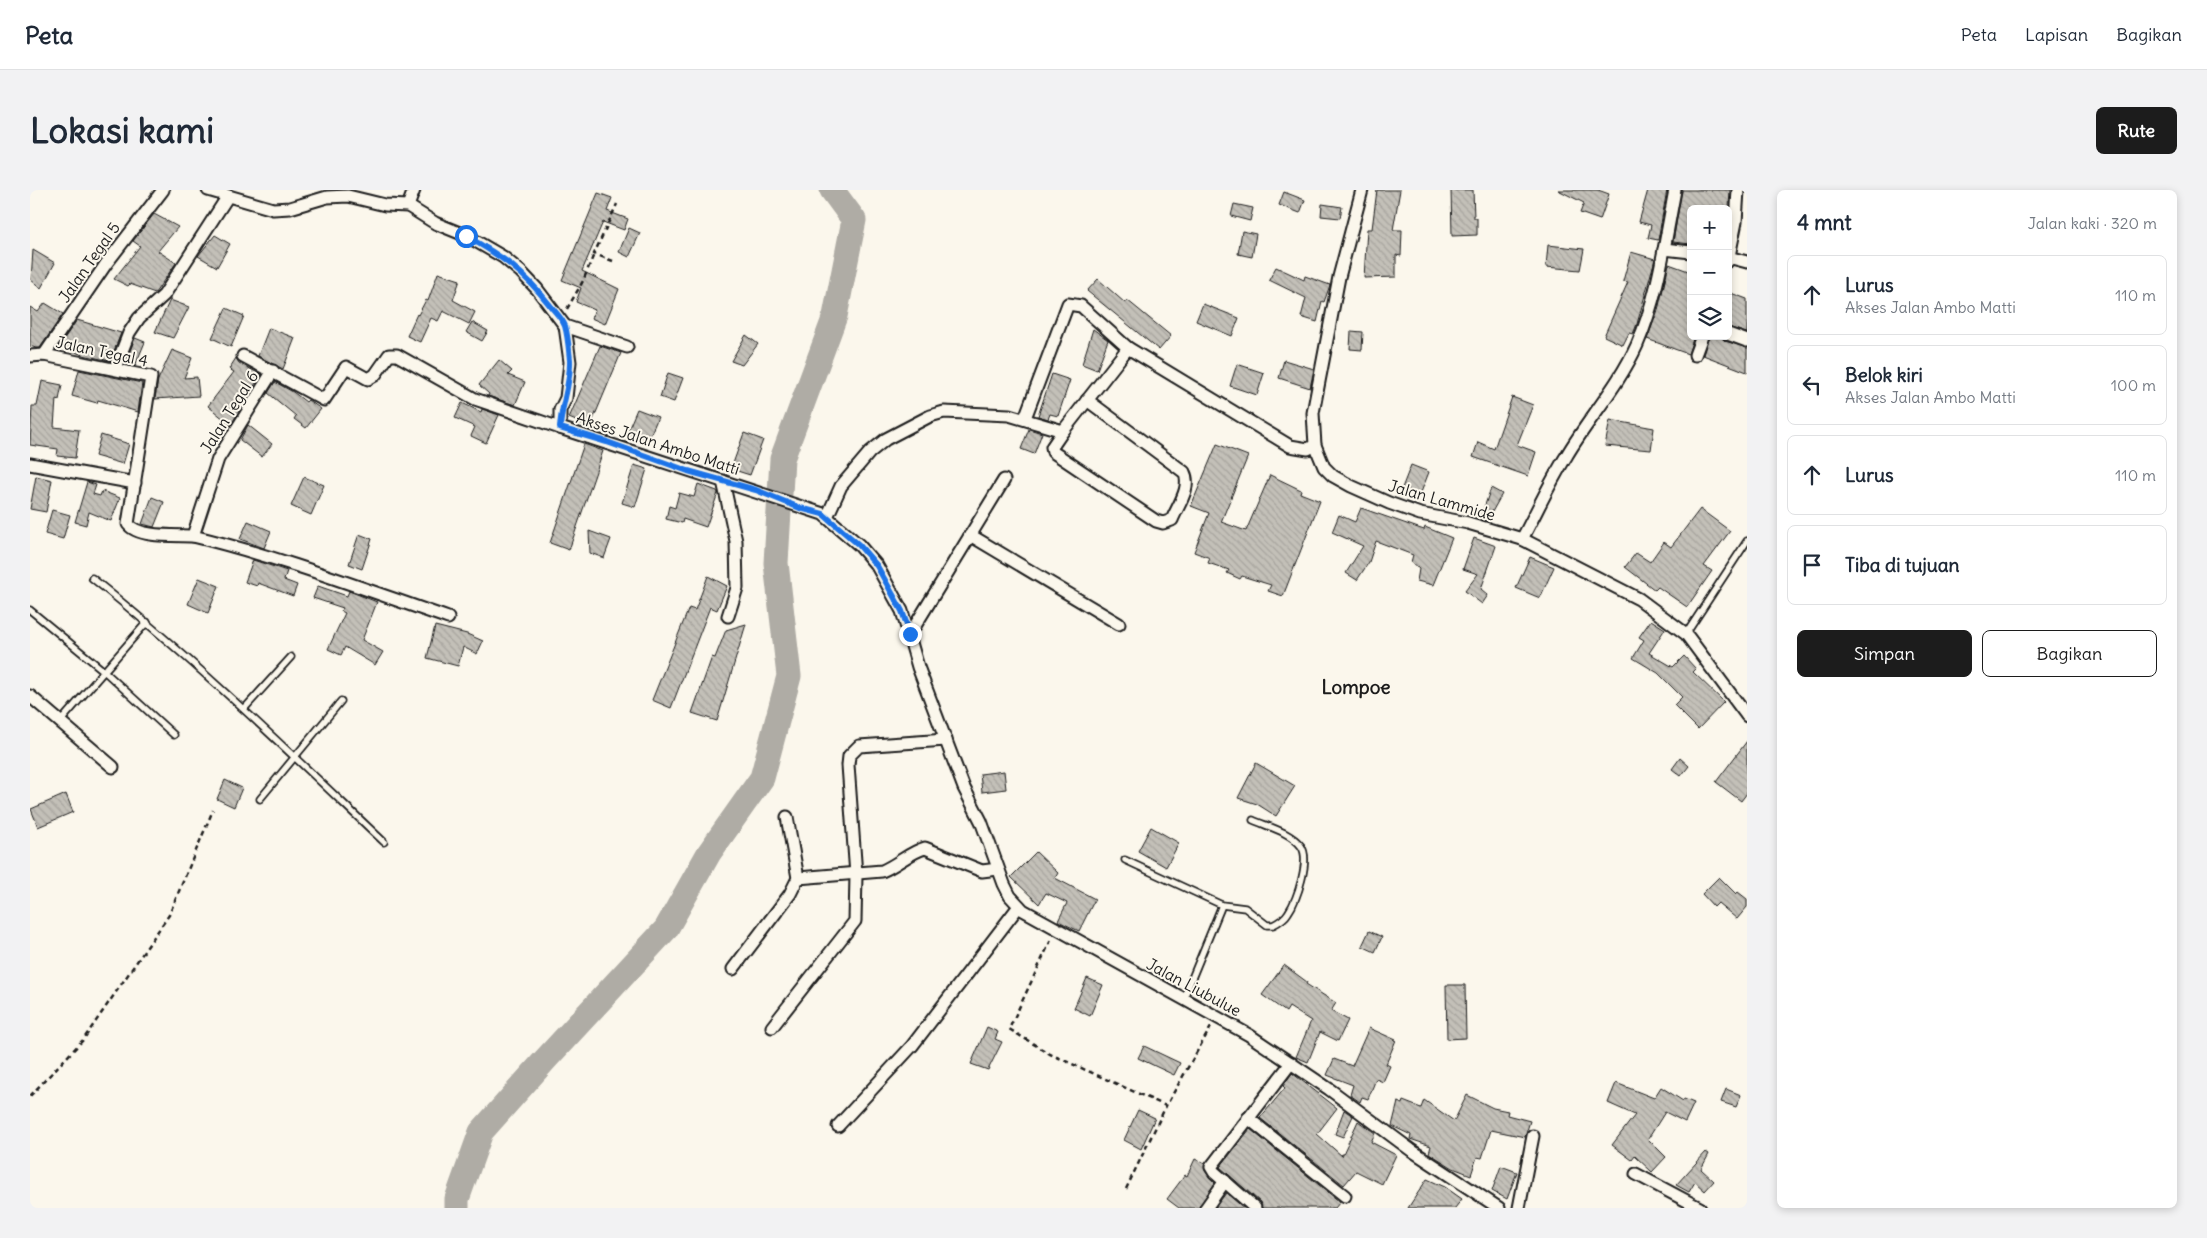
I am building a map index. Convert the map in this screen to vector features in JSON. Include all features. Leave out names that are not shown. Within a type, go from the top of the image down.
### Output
[{"type":"street","name":"Jalan Tegal 5","points":[[44,355],[106,264],[163,190]]},
{"type":"street","points":[[208,190],[273,209],[290,208],[327,197],[348,196],[385,205],[408,206],[435,223],[466,236],[503,257],[537,289],[563,323],[627,347]]},
{"type":"street","points":[[408,206],[414,190]]},
{"type":"street","name":"Jalan Lammide","points":[[1362,190],[1339,277],[1313,412],[1315,445],[1324,467],[1332,476],[1388,503],[1420,514],[1468,523],[1522,539],[1639,599],[1686,634],[1747,716]]},
{"type":"street","points":[[1522,539],[1566,455],[1627,364],[1637,345],[1647,316],[1664,249],[1675,190]]},
{"type":"street","points":[[1731,250],[1736,222],[1738,190]]},
{"type":"street","points":[[115,369],[129,333],[139,318],[164,295],[228,196]]},
{"type":"street","points":[[1664,249],[1687,252]]},
{"type":"street","points":[[1732,259],[1747,262]]},
{"type":"street","points":[[1025,418],[1068,304],[1081,306],[1128,348],[1290,446],[1308,448],[1315,445]]},
{"type":"street","name":"Akses Jalan Ambo Matti","points":[[563,323],[570,362],[566,398],[560,410],[560,428],[607,442],[688,471],[756,490],[827,517]]},
{"type":"street","points":[[1732,335],[1747,341]]},
{"type":"street","points":[[1695,355],[1701,340]]},
{"type":"street","points":[[1087,400],[1184,472],[1188,479],[1186,488],[1172,520],[1163,523],[1156,521],[1053,452],[1054,442],[1063,431],[1087,400],[1128,348]]},
{"type":"street","name":"Jalan Tegal 4","points":[[30,356],[44,355],[152,378],[135,483]]},
{"type":"street","points":[[243,356],[324,400],[346,367],[368,379],[375,375],[389,355],[397,355],[475,399],[560,428]]},
{"type":"street","name":"Jalan Tegal 6","points":[[193,536],[218,458],[273,372]]},
{"type":"street","points":[[827,517],[841,486],[854,468],[886,439],[930,416],[944,412],[1009,415],[1025,418],[1063,431]]},
{"type":"street","points":[[30,464],[135,483],[127,519],[131,529],[141,533],[193,536],[224,544],[367,588],[448,618]]},
{"type":"street","points":[[910,634],[1004,480]]},
{"type":"street","points":[[723,481],[736,541],[737,588],[728,616]]},
{"type":"street","name":"Jalan Liubulue","points":[[827,517],[859,545],[877,566],[902,611],[918,667],[964,788],[981,821],[1007,890],[1019,906],[1056,929],[1183,1000],[1250,1035],[1411,1150],[1499,1208]]},
{"type":"street","points":[[970,535],[1119,624]]},
{"type":"street","points":[[30,696],[113,767]]},
{"type":"street","points":[[772,1027],[855,921],[856,875],[848,765],[849,756],[859,746],[946,740]]},
{"type":"street","points":[[733,969],[790,894],[798,878],[787,817]]},
{"type":"street","points":[[798,878],[882,872],[917,850],[925,848],[982,871],[998,869]]},
{"type":"street","points":[[838,1126],[912,1046],[1019,906]]},
{"type":"street","points":[[1255,1208],[1212,1171],[1211,1167],[1291,1063]]},
{"type":"street","points":[[1248,1118],[1345,1196]]},
{"type":"street","points":[[1519,1208],[1533,1136]]},
{"type":"street","points":[[1636,1174],[1700,1208]]},
{"type":"street","points":[[1206,1208],[1225,1181]]},
{"type":"lane","points":[[1686,634],[1747,541]]},
{"type":"lane","points":[[92,578],[147,622],[244,709],[384,842]]},
{"type":"lane","points":[[30,610],[104,671],[174,735]]},
{"type":"lane","points":[[60,722],[147,622]]},
{"type":"lane","points":[[244,709],[291,657]]},
{"type":"lane","points":[[260,799],[341,701]]},
{"type":"lane","points":[[1125,860],[1222,905],[1245,908],[1267,925],[1273,925],[1288,914],[1297,891],[1305,860],[1302,848],[1287,834],[1253,820]]},
{"type":"lane","points":[[1183,1000],[1222,905]]},
{"type":"path","points":[[563,323],[617,204]]},
{"type":"path","points":[[594,254],[613,261]]},
{"type":"path","points":[[30,1096],[83,1040],[169,915],[213,810]]},
{"type":"path","points":[[1056,929],[1009,1029],[1050,1054],[1166,1106]]},
{"type":"path","points":[[1126,1189],[1166,1106],[1216,1017]]},
{"type":"building","points":[[1377,190],[1400,190],[1393,230],[1402,230],[1401,256],[1396,255],[1396,277],[1364,278],[1367,229],[1372,229]]},
{"type":"building","points":[[1451,190],[1473,190],[1474,218],[1477,218],[1477,235],[1452,236]]},
{"type":"building","points":[[1558,190],[1598,190],[1609,194],[1600,220],[1580,213],[1584,203]]},
{"type":"building","points":[[1648,190],[1667,190],[1658,240],[1648,238],[1651,225],[1639,222]]},
{"type":"building","points":[[1682,190],[1730,190],[1729,205],[1687,205],[1687,244],[1673,242]]},
{"type":"building","points":[[1284,192],[1305,200],[1300,213],[1279,205]]},
{"type":"building","points":[[598,193],[612,198],[607,211],[628,219],[624,230],[603,222],[582,271],[619,289],[605,324],[591,318],[595,310],[576,302],[581,288],[562,280]]},
{"type":"building","points":[[1234,204],[1253,208],[1250,221],[1231,216]]},
{"type":"building","points":[[1322,204],[1342,207],[1340,218],[1321,216]]},
{"type":"building","points":[[154,214],[178,227],[158,251],[176,263],[155,293],[130,284],[128,286],[114,279],[140,246],[133,241]]},
{"type":"building","points":[[629,228],[640,233],[629,257],[619,252]]},
{"type":"building","points":[[1242,231],[1256,234],[1252,257],[1238,254]]},
{"type":"building","points":[[215,235],[230,244],[217,267],[198,256]]},
{"type":"building","points":[[1548,245],[1584,249],[1580,270],[1546,267]]},
{"type":"building","points":[[33,250],[55,263],[41,288],[31,280]]},
{"type":"building","points":[[1631,252],[1655,259],[1637,324],[1633,334],[1629,333],[1623,345],[1604,336],[1628,282],[1623,281]]},
{"type":"building","points":[[1669,264],[1687,271],[1687,340],[1693,340],[1688,354],[1647,339],[1658,310]]},
{"type":"building","points":[[1276,267],[1304,280],[1305,276],[1330,285],[1324,302],[1322,301],[1317,322],[1301,317],[1306,298],[1269,280]]},
{"type":"building","points":[[438,273],[460,280],[453,300],[475,312],[469,324],[443,311],[438,321],[431,318],[420,342],[407,336],[417,314],[426,300],[428,301]]},
{"type":"building","points":[[1098,279],[1125,303],[1127,300],[1171,336],[1159,350],[1087,291]]},
{"type":"building","points":[[1732,293],[1747,299],[1747,333],[1732,328]]},
{"type":"building","points":[[170,300],[189,307],[173,338],[155,332]]},
{"type":"building","points":[[45,303],[63,314],[40,348],[36,348],[30,346],[30,307],[38,312]]},
{"type":"building","points":[[1203,304],[1239,318],[1232,336],[1196,321]]},
{"type":"building","points":[[226,308],[244,316],[231,347],[212,338]]},
{"type":"building","points":[[77,320],[121,333],[110,361],[83,355],[59,346]]},
{"type":"building","points":[[472,322],[488,331],[482,341],[466,332]]},
{"type":"building","points":[[269,328],[295,338],[283,369],[258,356]]},
{"type":"building","points":[[1093,329],[1108,340],[1097,370],[1082,364]]},
{"type":"building","points":[[1351,331],[1363,332],[1362,350],[1350,349]]},
{"type":"building","points":[[746,335],[758,344],[742,365],[731,361]]},
{"type":"building","points":[[135,338],[145,342],[135,366],[125,364]]},
{"type":"building","points":[[1708,340],[1724,340],[1747,348],[1747,372],[1703,355]]},
{"type":"building","points":[[600,346],[621,353],[590,427],[569,418]]},
{"type":"building","points":[[172,350],[192,358],[184,378],[197,377],[199,396],[155,399],[158,380]]},
{"type":"building","points":[[236,358],[239,363],[262,375],[237,409],[239,411],[231,425],[208,406],[234,372],[229,369]]},
{"type":"building","points":[[499,360],[512,371],[508,375],[525,382],[515,405],[488,396],[489,394],[479,385]]},
{"type":"building","points":[[1284,360],[1314,369],[1310,388],[1279,378]]},
{"type":"building","points":[[1237,364],[1264,373],[1257,395],[1230,386]]},
{"type":"building","points":[[79,370],[142,383],[138,412],[98,400],[97,403],[72,396]]},
{"type":"building","points":[[668,373],[683,378],[674,402],[660,397]]},
{"type":"building","points":[[1052,374],[1070,380],[1058,416],[1050,414],[1048,419],[1038,416]]},
{"type":"building","points":[[42,381],[62,385],[59,400],[56,399],[54,427],[79,430],[75,458],[57,456],[58,449],[30,445],[32,406],[37,406]]},
{"type":"building","points":[[275,382],[306,402],[308,400],[321,409],[306,428],[294,419],[296,416],[268,393]]},
{"type":"building","points":[[1512,397],[1533,405],[1517,445],[1536,452],[1528,476],[1473,457],[1478,442],[1494,449]]},
{"type":"building","points":[[462,403],[481,412],[482,409],[499,415],[486,443],[471,436],[475,427],[455,418]]},
{"type":"building","points":[[637,409],[658,417],[647,443],[626,435]]},
{"type":"building","points":[[1610,420],[1654,428],[1651,450],[1605,446]]},
{"type":"building","points":[[248,425],[272,444],[262,457],[240,440]]},
{"type":"building","points":[[1029,429],[1042,433],[1034,454],[1021,449]]},
{"type":"building","points":[[744,433],[763,440],[750,475],[731,469]]},
{"type":"building","points":[[101,435],[129,444],[123,464],[95,456]]},
{"type":"building","points":[[584,444],[603,451],[569,550],[550,543]]},
{"type":"building","points":[[1217,444],[1248,456],[1221,522],[1246,531],[1270,475],[1301,490],[1300,493],[1320,501],[1283,596],[1268,591],[1271,585],[1242,576],[1240,579],[1227,573],[1229,570],[1208,563],[1210,558],[1194,552],[1209,513],[1191,506]]},
{"type":"building","points":[[634,465],[647,469],[635,507],[622,503]]},
{"type":"building","points":[[1411,465],[1429,472],[1420,495],[1402,488]]},
{"type":"building","points":[[36,476],[52,480],[46,512],[30,509]]},
{"type":"building","points":[[304,477],[324,485],[311,515],[291,506]]},
{"type":"building","points":[[87,482],[96,485],[93,494],[100,496],[102,491],[120,498],[111,521],[89,512],[86,525],[75,522]]},
{"type":"building","points":[[698,484],[718,493],[706,527],[683,519],[682,523],[666,519],[669,506],[675,508],[679,493],[694,497]]},
{"type":"building","points":[[1491,488],[1502,494],[1487,521],[1480,519]]},
{"type":"building","points":[[152,497],[164,502],[154,527],[142,524]]},
{"type":"building","points":[[1361,508],[1424,530],[1425,527],[1452,538],[1433,585],[1417,581],[1419,569],[1411,562],[1413,555],[1376,541],[1369,562],[1357,580],[1346,573],[1363,546],[1332,532],[1339,515],[1355,522]]},
{"type":"building","points":[[1700,509],[1730,531],[1704,566],[1712,571],[1687,607],[1658,587],[1655,590],[1625,567],[1636,553],[1650,562],[1664,542],[1671,547]]},
{"type":"building","points":[[52,510],[70,515],[63,539],[45,534]]},
{"type":"building","points":[[248,521],[271,531],[264,548],[240,539]]},
{"type":"building","points":[[589,531],[611,539],[604,558],[590,553]]},
{"type":"building","points":[[359,534],[372,539],[362,569],[349,564]]},
{"type":"building","points":[[1474,538],[1496,546],[1481,589],[1488,595],[1482,604],[1465,591],[1478,574],[1463,569]]},
{"type":"building","points":[[1530,557],[1554,567],[1540,598],[1516,588]]},
{"type":"building","points":[[253,560],[287,571],[284,580],[297,585],[293,596],[258,583],[257,586],[245,582]]},
{"type":"building","points":[[708,576],[727,586],[717,610],[710,607],[671,708],[652,700],[689,608],[695,610]]},
{"type":"building","points":[[199,578],[219,586],[208,613],[188,604]]},
{"type":"building","points":[[318,586],[347,596],[349,591],[377,602],[362,640],[383,652],[375,665],[345,647],[341,655],[328,649],[345,613],[341,611],[343,608],[313,598]]},
{"type":"building","points":[[1651,620],[1665,629],[1649,653],[1673,667],[1684,656],[1696,669],[1693,672],[1724,702],[1698,729],[1674,705],[1682,697],[1658,673],[1633,658],[1644,640],[1639,637]]},
{"type":"building","points":[[746,624],[717,721],[692,713],[712,657],[715,658],[726,630]]},
{"type":"building","points":[[435,626],[467,634],[483,641],[477,654],[463,647],[458,666],[427,658]]},
{"type":"building","points":[[1747,741],[1747,793],[1741,801],[1716,782]]},
{"type":"building","points":[[1680,758],[1689,766],[1681,776],[1672,769]]},
{"type":"building","points":[[1256,763],[1295,786],[1276,816],[1257,804],[1238,798]]},
{"type":"building","points":[[1004,771],[1006,789],[982,792],[980,774]]},
{"type":"building","points":[[225,780],[242,788],[234,807],[217,799]]},
{"type":"building","points":[[66,794],[73,812],[38,827],[31,809]]},
{"type":"building","points":[[1151,827],[1179,843],[1166,867],[1138,851]]},
{"type":"building","points":[[1036,852],[1058,873],[1055,878],[1095,899],[1079,931],[1058,921],[1067,903],[1046,893],[1039,904],[1011,877]]},
{"type":"building","points":[[1719,877],[1736,894],[1738,892],[1747,899],[1747,907],[1737,919],[1718,903],[1714,907],[1702,894]]},
{"type":"building","points":[[1369,931],[1382,937],[1375,952],[1362,946]]},
{"type":"building","points":[[1284,965],[1307,982],[1306,984],[1336,1003],[1331,1011],[1348,1020],[1338,1041],[1320,1032],[1308,1062],[1296,1057],[1311,1021],[1289,1007],[1286,1012],[1262,995]]},
{"type":"building","points":[[1087,978],[1103,985],[1090,1016],[1074,1008]]},
{"type":"building","points":[[1446,985],[1465,985],[1466,1038],[1447,1039]]},
{"type":"building","points":[[987,1027],[998,1032],[995,1039],[1002,1042],[988,1070],[971,1064]]},
{"type":"building","points":[[1369,1028],[1396,1040],[1386,1064],[1390,1066],[1383,1082],[1376,1079],[1368,1099],[1362,1097],[1360,1102],[1350,1095],[1353,1085],[1327,1075],[1334,1059],[1352,1066]]},
{"type":"building","points":[[1144,1046],[1180,1063],[1174,1075],[1138,1058]]},
{"type":"building","points":[[1292,1073],[1337,1108],[1317,1134],[1342,1156],[1358,1121],[1375,1133],[1371,1142],[1396,1155],[1382,1184],[1356,1171],[1344,1185],[1260,1118],[1285,1088],[1283,1086]]},
{"type":"building","points":[[1616,1083],[1654,1098],[1661,1087],[1683,1101],[1684,1099],[1694,1103],[1685,1122],[1665,1112],[1648,1139],[1666,1157],[1652,1172],[1635,1156],[1632,1160],[1612,1145],[1635,1115],[1608,1103]]},
{"type":"building","points":[[1726,1089],[1741,1095],[1736,1107],[1721,1102]]},
{"type":"building","points":[[1467,1095],[1493,1108],[1508,1111],[1507,1115],[1530,1121],[1525,1137],[1491,1130],[1482,1158],[1477,1157],[1471,1175],[1453,1168],[1429,1153],[1431,1146],[1410,1139],[1411,1135],[1392,1126],[1398,1102],[1402,1104],[1403,1101],[1421,1108],[1424,1100],[1454,1121]]},
{"type":"building","points":[[1138,1110],[1155,1118],[1141,1149],[1124,1140]]},
{"type":"building","points":[[1344,1110],[1353,1116],[1343,1137],[1335,1134]]},
{"type":"building","points":[[1250,1129],[1340,1202],[1335,1208],[1262,1208],[1260,1202],[1220,1167]]},
{"type":"building","points":[[1706,1152],[1709,1154],[1701,1169],[1714,1181],[1705,1191],[1695,1182],[1689,1192],[1676,1185]]},
{"type":"building","points":[[1195,1159],[1205,1164],[1205,1171],[1215,1183],[1199,1208],[1179,1208],[1167,1199],[1185,1175],[1187,1176]]},
{"type":"building","points":[[1501,1166],[1517,1172],[1507,1199],[1492,1191]]},
{"type":"building","points":[[1427,1179],[1445,1187],[1462,1199],[1455,1208],[1408,1208]]},
{"type":"building","points":[[1226,1193],[1244,1208],[1215,1208]]},
{"type":"waterway","points":[[457,1208],[457,1199],[481,1132],[666,929],[709,853],[762,778],[789,676],[776,563],[782,459],[835,316],[854,220],[832,190]]},
{"type":"district","name":"Lompoe","points":[[1356,687]]},
{"type":"route","points":[[466,236],[503,257],[521,272],[537,289],[565,326],[570,362],[566,398],[560,410],[560,428],[607,442],[688,471],[756,490],[800,508],[823,514],[859,545],[877,566],[902,611],[910,634]]}]
